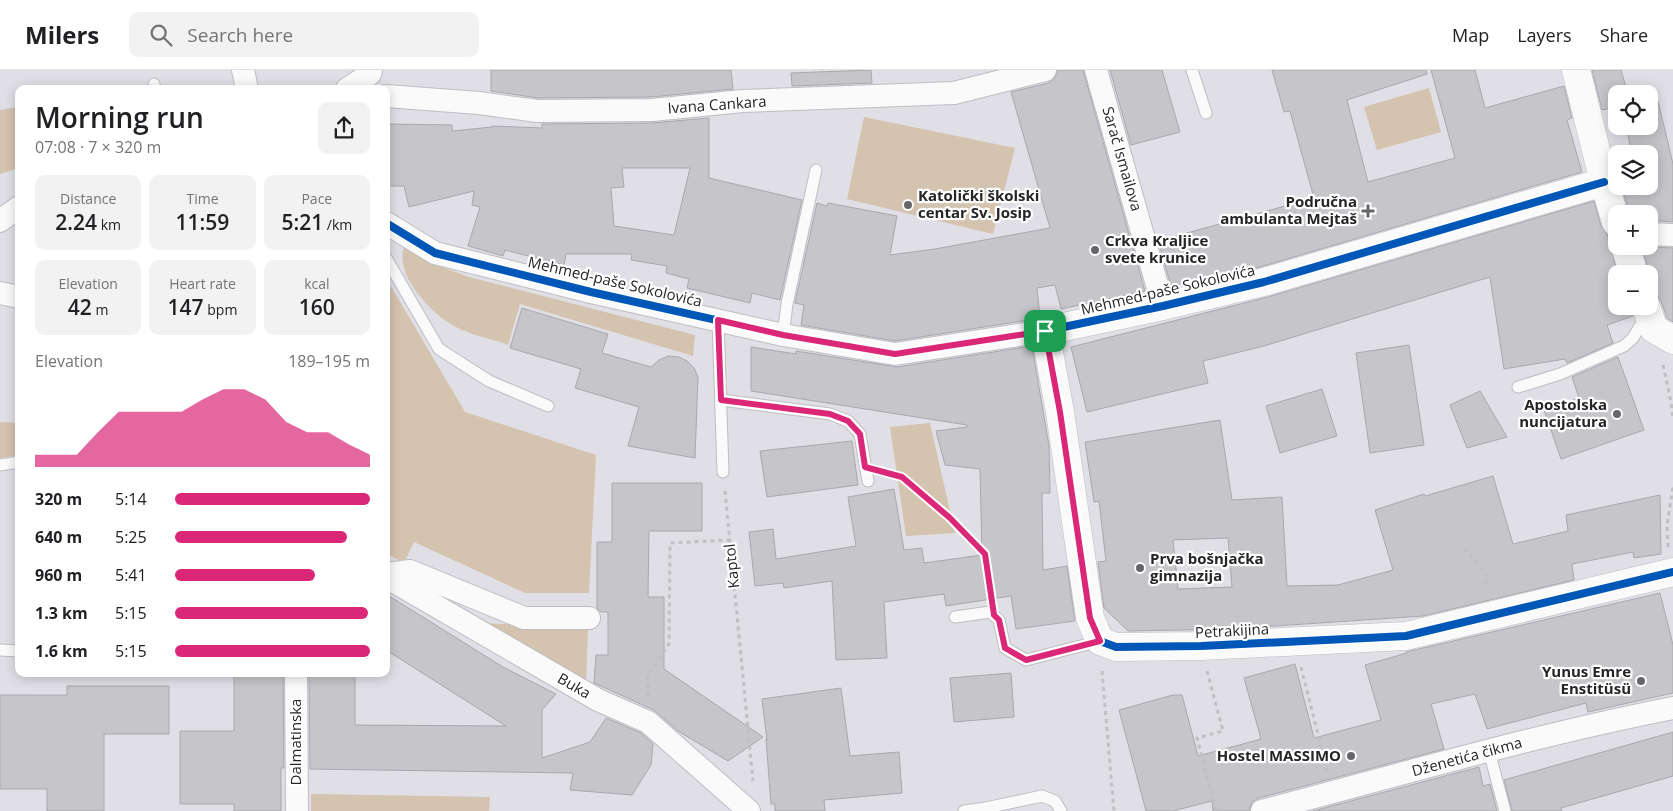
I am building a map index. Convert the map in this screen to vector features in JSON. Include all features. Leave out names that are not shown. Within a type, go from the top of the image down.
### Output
[{"type":"street","points":[[243,70],[246,85]]},
{"type":"street","points":[[354,85],[370,74],[371,70]]},
{"type":"street","name":"Ivana Cankara","points":[[390,96],[478,103],[537,111],[652,110],[743,101],[954,93],[1045,70]]},
{"type":"street","name":"Sarač Ismailova","points":[[1096,70],[1163,306]]},
{"type":"street","points":[[1576,70],[1611,205]]},
{"type":"street","name":"Mehmed-paše Sokolovića","points":[[390,225],[436,253],[591,292],[783,335],[895,354],[1045,331],[1264,282],[1604,182]]},
{"type":"street","points":[[0,203],[15,200]]},
{"type":"street","points":[[0,221],[15,210]]},
{"type":"street","points":[[1658,234],[1673,235]]},
{"type":"street","points":[[0,293],[15,296]]},
{"type":"street","points":[[1045,331],[1060,412],[1090,618],[1100,641]]},
{"type":"street","points":[[390,574],[410,571],[524,618],[589,618]]},
{"type":"street","name":"Petrakijina","points":[[1100,641],[1116,647],[1201,646],[1406,636],[1673,572]]},
{"type":"street","name":"Buka","points":[[390,577],[598,700],[648,722],[749,811]]},
{"type":"street","name":"Dalmatinska","points":[[296,677],[297,811]]},
{"type":"street","name":"Dženetića čikma","points":[[1262,811],[1489,751],[1673,708]]},
{"type":"lane","points":[[1192,70],[1206,113]]},
{"type":"lane","points":[[783,335],[787,304],[816,170]]},
{"type":"lane","points":[[390,265],[439,349],[489,381],[548,406]]},
{"type":"lane","points":[[718,320],[723,472]]},
{"type":"lane","points":[[1518,387],[1560,374],[1624,346],[1655,322]]},
{"type":"lane","points":[[721,400],[830,414],[848,421],[860,434],[868,481]]},
{"type":"lane","points":[[0,465],[15,463]]},
{"type":"lane","points":[[955,617],[990,612],[999,620],[1005,648],[1026,660],[1100,641]]},
{"type":"lane","points":[[0,650],[15,651]]},
{"type":"lane","points":[[1489,751],[1505,811]]},
{"type":"lane","points":[[964,811],[986,809],[1042,796],[1055,801],[1061,811]]},
{"type":"path","points":[[1671,402],[1673,419]]},
{"type":"path","points":[[865,467],[902,477],[950,518],[985,554],[994,615]]},
{"type":"path","points":[[1673,487],[1667,537],[1673,572]]},
{"type":"path","points":[[648,722],[648,675],[669,644],[670,543],[730,540]]},
{"type":"path","points":[[1465,548],[1486,575],[1485,618]]},
{"type":"path","points":[[1100,641],[1114,811]]},
{"type":"path","points":[[1294,642],[1333,792]]},
{"type":"path","points":[[1201,646],[1222,731],[1197,738],[1216,811]]},
{"type":"shaded area","points":[[1429,88],[1441,132],[1377,150],[1364,107]]},
{"type":"shaded area","points":[[15,108],[15,169],[0,174],[0,110]]},
{"type":"shaded area","points":[[864,117],[1015,148],[993,234],[847,199]]},
{"type":"shaded area","points":[[404,247],[431,263],[469,277],[695,335],[693,356],[520,304],[508,345],[468,332],[456,327],[437,314],[418,293],[410,282],[405,270],[402,258]]},
{"type":"shaded area","points":[[390,285],[465,412],[596,455],[589,593],[525,593],[414,542],[404,563],[390,555]]},
{"type":"shaded area","points":[[0,422],[15,423],[15,456],[0,458]]},
{"type":"shaded area","points":[[930,423],[955,533],[906,536],[890,427]]},
{"type":"shaded area","points":[[482,623],[588,628],[586,683]]},
{"type":"shaded area","points":[[311,794],[490,797],[489,811],[311,811]]},
{"type":"building","points":[[491,70],[731,70],[733,89],[651,97],[538,98],[491,91]]},
{"type":"building","points":[[871,70],[872,83],[792,86],[791,73]]},
{"type":"building","points":[[1058,70],[1083,70],[1145,291],[1061,309],[1055,285],[1037,288],[1040,317],[1035,319],[895,341],[801,325],[804,305],[795,303],[817,203],[827,206],[828,203],[897,216],[890,255],[935,249],[1050,228],[1011,92],[1049,83],[1054,79]]},
{"type":"building","points":[[1110,70],[1162,70],[1180,132],[1131,145]]},
{"type":"building","points":[[1272,70],[1426,70],[1427,74],[1347,100],[1368,182],[1455,158],[1431,70],[1475,70],[1485,108],[1564,86],[1572,118],[1567,120],[1582,172],[1260,267],[1171,286],[1158,241],[1314,198],[1290,111],[1284,112]]},
{"type":"building","points":[[1592,70],[1621,70],[1625,85],[1608,85],[1608,109],[1602,110]]},
{"type":"building","points":[[1658,101],[1673,164],[1673,222],[1658,221],[1658,205],[1627,205],[1624,195],[1658,195],[1658,145],[1630,145],[1628,135],[1658,135]]},
{"type":"building","points":[[709,118],[709,178],[802,200],[780,300],[752,293],[750,303],[687,288],[689,279],[666,273],[667,266],[631,260],[632,254],[566,254],[564,265],[505,250],[503,256],[468,246],[480,207],[472,205],[474,191],[409,207],[404,186],[390,186],[390,124],[452,125],[452,131],[492,126],[542,128],[542,124],[652,123]],"holes":[[[622,168],[690,168],[674,235],[614,226],[611,188],[624,187]]]},
{"type":"building","points":[[1594,201],[1601,226],[1608,238],[1608,255],[1613,255],[1616,265],[1608,265],[1608,315],[1633,316],[1607,325],[1613,343],[1567,363],[1565,359],[1504,369],[1490,277],[1264,346],[1203,361],[1208,383],[1087,412],[1071,347],[1268,297]]},
{"type":"building","points":[[1658,247],[1673,248],[1673,322],[1667,318],[1658,296],[1658,265],[1647,265],[1644,255],[1658,255]]},
{"type":"building","points":[[522,308],[608,334],[602,353],[651,367],[659,360],[668,356],[679,357],[687,361],[694,368],[698,377],[695,458],[628,446],[639,407],[575,388],[581,369],[510,348]]},
{"type":"building","points":[[1409,345],[1424,445],[1370,453],[1356,353]]},
{"type":"building","points":[[1032,346],[1049,446],[1050,493],[1042,493],[1043,570],[1067,566],[1075,621],[1016,629],[1011,596],[946,606],[944,594],[884,602],[887,658],[836,660],[832,581],[784,588],[783,583],[755,586],[749,532],[773,529],[776,559],[856,546],[848,497],[894,489],[904,550],[922,548],[924,563],[982,555],[980,469],[945,465],[936,431],[967,427],[967,425],[751,391],[751,347],[796,354],[796,351],[897,367]]},
{"type":"building","points":[[1618,357],[1644,430],[1561,459],[1544,410],[1579,398],[1572,377]]},
{"type":"building","points":[[1322,389],[1337,436],[1280,453],[1266,406]]},
{"type":"building","points":[[1480,391],[1507,437],[1467,448],[1450,405]]},
{"type":"building","points":[[1220,420],[1232,500],[1282,497],[1287,586],[1338,585],[1393,570],[1375,510],[1424,494],[1425,496],[1493,476],[1513,544],[1568,531],[1566,515],[1660,495],[1661,554],[1634,558],[1633,552],[1572,564],[1574,580],[1423,616],[1231,629],[1128,631],[1104,608],[1098,562],[1106,561],[1099,501],[1094,502],[1085,442]],"holes":[[[1228,538],[1232,587],[1178,589],[1173,540]]]},
{"type":"building","points":[[852,441],[858,485],[767,497],[760,451]]},
{"type":"building","points":[[612,483],[702,483],[702,531],[649,531],[648,597],[664,597],[664,669],[763,737],[728,761],[678,731],[654,710],[594,683],[596,655],[608,655],[608,612],[601,612],[597,608],[597,542],[612,542]]},
{"type":"building","points":[[1660,593],[1673,645],[1673,693],[1588,712],[1586,703],[1487,729],[1475,694],[1431,704],[1444,749],[1259,798],[1252,802],[1249,811],[1213,811],[1212,801],[1173,811],[1146,811],[1119,710],[1173,695],[1182,695],[1198,756],[1261,739],[1244,678],[1295,664],[1314,738],[1381,720],[1365,665],[1406,652]]},
{"type":"building","points":[[390,596],[503,667],[556,694],[542,710],[542,758],[590,742],[606,718],[641,733],[653,744],[651,765],[632,795],[570,790],[573,773],[310,769],[309,677],[355,677],[355,725],[506,726],[390,653]]},
{"type":"building","points":[[1011,673],[1014,717],[954,722],[950,678]]},
{"type":"building","points":[[234,677],[283,677],[284,768],[281,768],[281,811],[234,811],[234,804],[180,804],[180,731],[234,731]]},
{"type":"building","points":[[67,686],[169,686],[169,734],[104,734],[104,811],[47,811],[47,789],[0,789],[0,695],[67,695]]},
{"type":"building","points":[[841,688],[850,756],[899,752],[902,793],[824,800],[825,811],[775,811],[775,804],[771,804],[762,699]]},
{"type":"building","points":[[1673,732],[1673,776],[1561,808],[1562,811],[1512,811],[1504,780]]},
{"type":"building","points":[[1479,767],[1483,786],[1490,784],[1497,811],[1313,811]]},
{"type":"cycle path","points":[[390,225],[435,253],[591,292],[783,335],[895,354],[1045,331],[1264,282],[1604,182]]},
{"type":"cycle path","points":[[1045,331],[1060,412],[1090,618],[1100,641],[1116,647],[1201,646],[1406,636],[1673,572]]},
{"type":"place","name":"Katolički školski centar Sv. Josip","points":[[908,205]]},
{"type":"place","name":"Područna ambulanta Mejtaš","points":[[1368,211]]},
{"type":"place","name":"Crkva Kraljice svete krunice","points":[[1095,250]]},
{"type":"place","name":"Apostolska nuncijatura","points":[[1617,414]]},
{"type":"place","name":"Prva bošnjačka gimnazija","points":[[1140,568]]},
{"type":"place","name":"Yunus Emre Enstitüsü","points":[[1641,681]]},
{"type":"place","name":"Hostel MASSIMO","points":[[1351,756]]},
{"type":"route","points":[[718,320],[783,335],[895,354],[1045,331],[1060,412],[1090,618],[1100,641],[1026,660],[1005,648],[999,620],[994,615],[985,554],[950,518],[902,477],[865,467],[860,434],[848,421],[830,414],[721,400],[718,320]]}]
